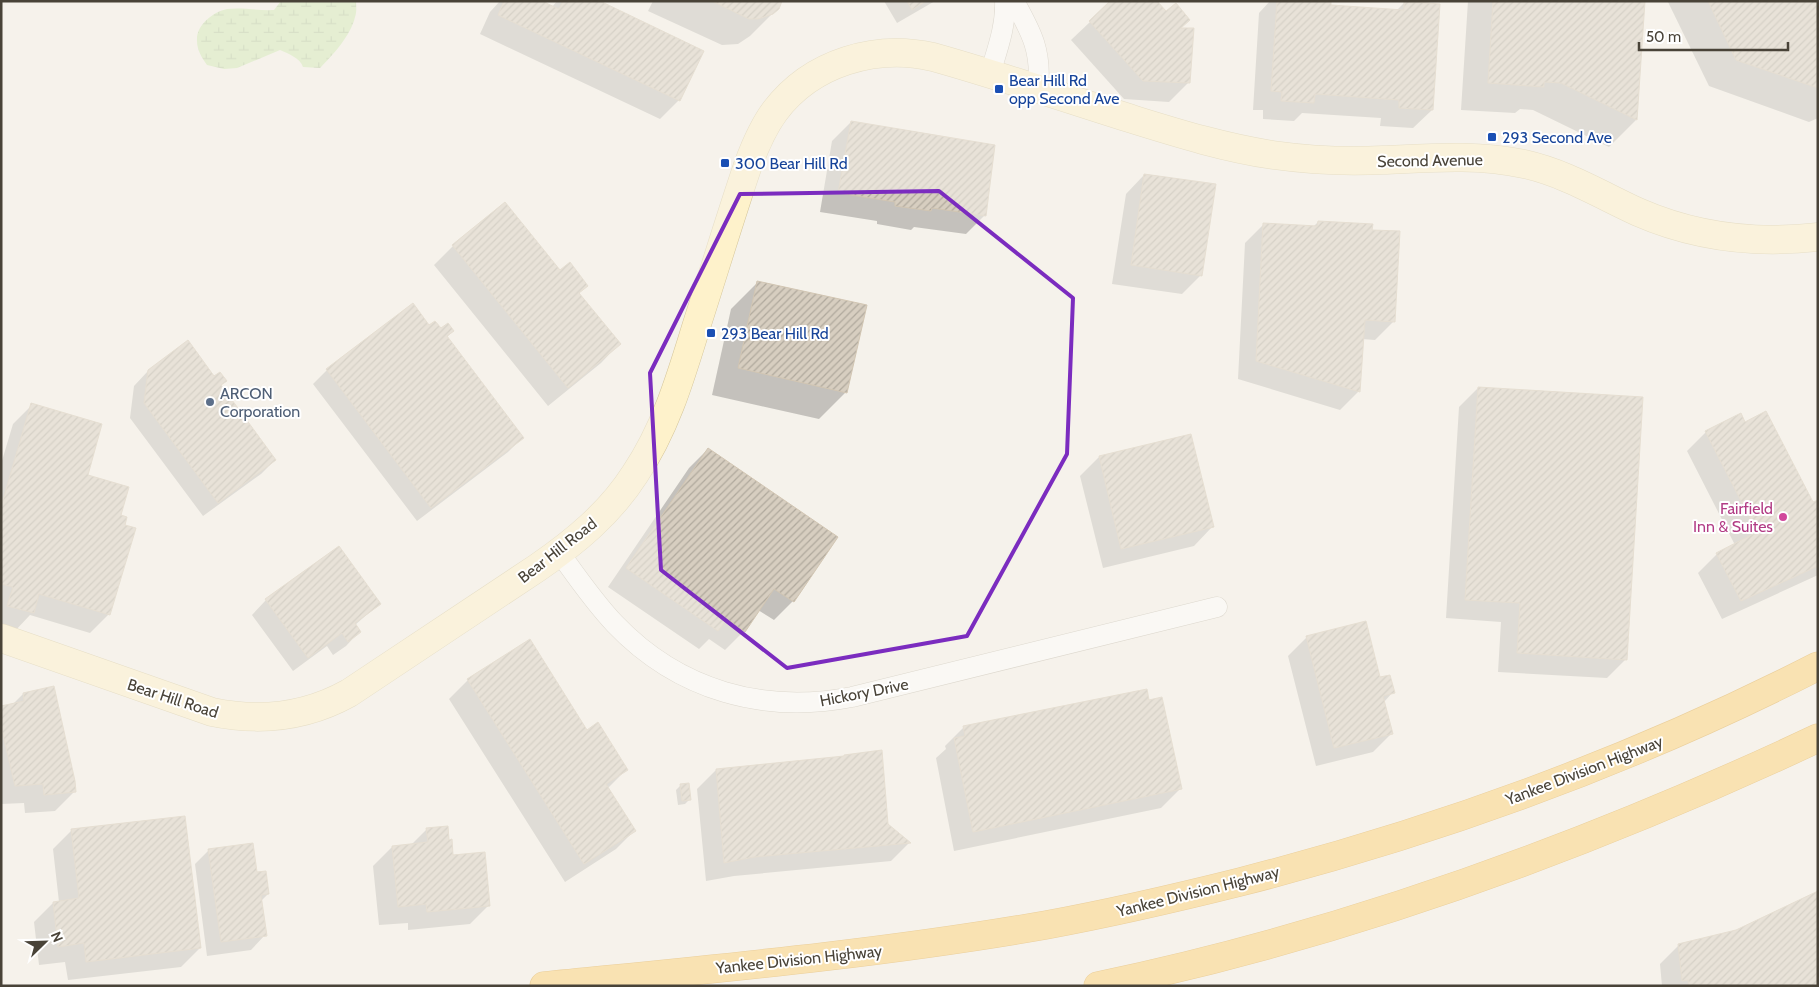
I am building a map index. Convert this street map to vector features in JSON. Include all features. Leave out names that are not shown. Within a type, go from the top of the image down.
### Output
[{"type":"highway","name":"Yankee Division Highway","points":[[544,986],[903,947],[1048,925],[1186,896],[1330,858],[1465,816],[1666,738],[1818,666]]},
{"type":"highway","points":[[1098,986],[1265,945],[1371,914],[1476,879],[1662,808],[1818,738]]},
{"type":"street","points":[[990,74],[1002,34],[1006,12],[1005,1]]},
{"type":"street","points":[[1014,1],[1030,30],[1038,51],[1040,74],[1038,89]]},
{"type":"street","name":"Bear Hill Road","points":[[1,638],[212,712],[249,718],[288,715],[318,708],[349,693],[559,552],[595,523],[634,476],[653,445],[681,376],[753,152],[769,119],[784,101],[800,86],[828,68],[853,58],[875,54],[902,52],[923,55],[990,74]]},
{"type":"street","name":"Second Avenue","points":[[990,74],[1184,135],[1250,151],[1310,159],[1344,161],[1450,156],[1503,160],[1527,165],[1564,177],[1640,212],[1688,229],[1748,239],[1782,240],[1818,237]]},
{"type":"street","name":"Hickory Drive","points":[[559,552],[603,611],[628,637],[658,660],[709,688],[732,695],[778,702],[822,702],[852,697],[1217,607]]},
{"type":"highlighted area","points":[[939,191],[1073,298],[1067,454],[967,636],[787,668],[661,570],[650,373],[740,194]]},
{"type":"green space","points":[[281,1],[356,1],[356,15],[346,38],[320,68],[303,67],[297,59],[280,50],[237,68],[224,69],[207,65],[197,44],[197,35],[206,20],[216,13],[227,9],[274,10]]},
{"type":"building","points":[[504,1],[546,1],[546,3],[559,9],[563,1],[600,1],[704,51],[680,101],[498,15]]},
{"type":"building","points":[[712,1],[782,1],[779,9],[773,14],[758,19],[749,19]]},
{"type":"building","points":[[907,1],[926,1],[912,10]]},
{"type":"building","points":[[1110,1],[1157,1],[1166,11],[1176,3],[1190,20],[1181,28],[1194,28],[1190,83],[1143,81],[1089,21]]},
{"type":"building","points":[[1277,1],[1331,1],[1331,5],[1404,10],[1404,1],[1440,4],[1433,110],[1399,108],[1399,100],[1315,94],[1314,103],[1281,101],[1282,92],[1271,91]]},
{"type":"building","points":[[1493,1],[1645,1],[1637,120],[1561,83],[1544,82],[1544,87],[1488,83]]},
{"type":"building","points":[[1708,1],[1818,1],[1818,88],[1736,60]]},
{"type":"building","points":[[851,121],[995,145],[986,216],[932,208],[931,211],[895,206],[895,202],[838,193]]},
{"type":"building","points":[[1144,174],[1216,184],[1202,276],[1131,265]]},
{"type":"building","points":[[505,202],[560,270],[570,262],[588,286],[579,293],[621,344],[568,388],[452,245]]},
{"type":"building","points":[[1318,221],[1373,224],[1372,230],[1400,231],[1395,322],[1365,320],[1360,392],[1256,361],[1263,223],[1317,226]]},
{"type":"building","points":[[757,281],[867,305],[847,393],[738,368]]},
{"type":"building","points":[[413,303],[429,325],[435,321],[441,328],[448,323],[454,331],[447,336],[524,438],[431,508],[326,369]]},
{"type":"building","points":[[188,340],[214,376],[220,372],[227,381],[221,385],[276,460],[218,503],[144,403],[148,370]]},
{"type":"building","points":[[1478,387],[1643,397],[1627,660],[1517,653],[1520,603],[1465,600]]},
{"type":"building","points":[[31,403],[102,424],[88,475],[129,487],[121,515],[127,517],[125,525],[136,528],[110,615],[39,594],[34,613],[7,606],[13,587],[1,584],[1,507]]},
{"type":"building","name":"Fairfield Inn & Suites","points":[[1766,411],[1813,502],[1818,500],[1818,566],[1741,601],[1716,553],[1757,532],[1705,431],[1741,413],[1745,422]]},
{"type":"building","points":[[1191,434],[1214,527],[1121,549],[1099,456]]},
{"type":"building","points":[[708,448],[838,537],[794,602],[774,589],[745,632],[727,619],[718,631],[626,568]]},
{"type":"building","points":[[339,546],[381,604],[355,623],[361,632],[348,642],[342,633],[308,658],[265,599]]},
{"type":"building","points":[[1366,621],[1380,677],[1390,675],[1395,693],[1383,696],[1393,734],[1334,748],[1306,636]]},
{"type":"building","points":[[530,639],[587,730],[598,722],[628,770],[606,784],[636,831],[584,864],[467,679]]},
{"type":"building","points":[[54,686],[76,792],[44,795],[43,784],[15,786],[1,726],[1,706],[24,701],[23,693]]},
{"type":"building","points":[[1147,689],[1149,700],[1162,697],[1182,789],[973,832],[954,738],[965,736],[963,726]]},
{"type":"building","points":[[882,750],[888,824],[911,843],[754,857],[724,863],[716,769],[844,756]]},
{"type":"building","points":[[689,783],[691,800],[682,801],[680,784]]},
{"type":"building","points":[[185,816],[201,948],[86,962],[84,943],[58,947],[53,902],[79,898],[71,829]]},
{"type":"building","points":[[448,826],[449,840],[452,839],[453,855],[485,852],[490,906],[427,912],[426,904],[398,907],[392,846],[428,842],[426,828]]},
{"type":"building","points":[[253,843],[257,872],[266,871],[269,894],[261,895],[267,936],[221,942],[208,849]]},
{"type":"building","points":[[1818,891],[1818,986],[1689,986],[1688,980],[1682,981],[1678,944],[1736,930]]},
{"type":"place","name":"Bear Hill Rd opp Second Ave","points":[[999,89]]},
{"type":"place","name":"293 Second Ave","points":[[1492,137]]},
{"type":"place","name":"300 Bear Hill Rd","points":[[725,163]]},
{"type":"place","name":"293 Bear Hill Rd","points":[[711,333]]},
{"type":"place","name":"ARCON Corporation","points":[[210,402]]},
{"type":"place","name":"Fairfield Inn & Suites","points":[[1783,517]]}]
